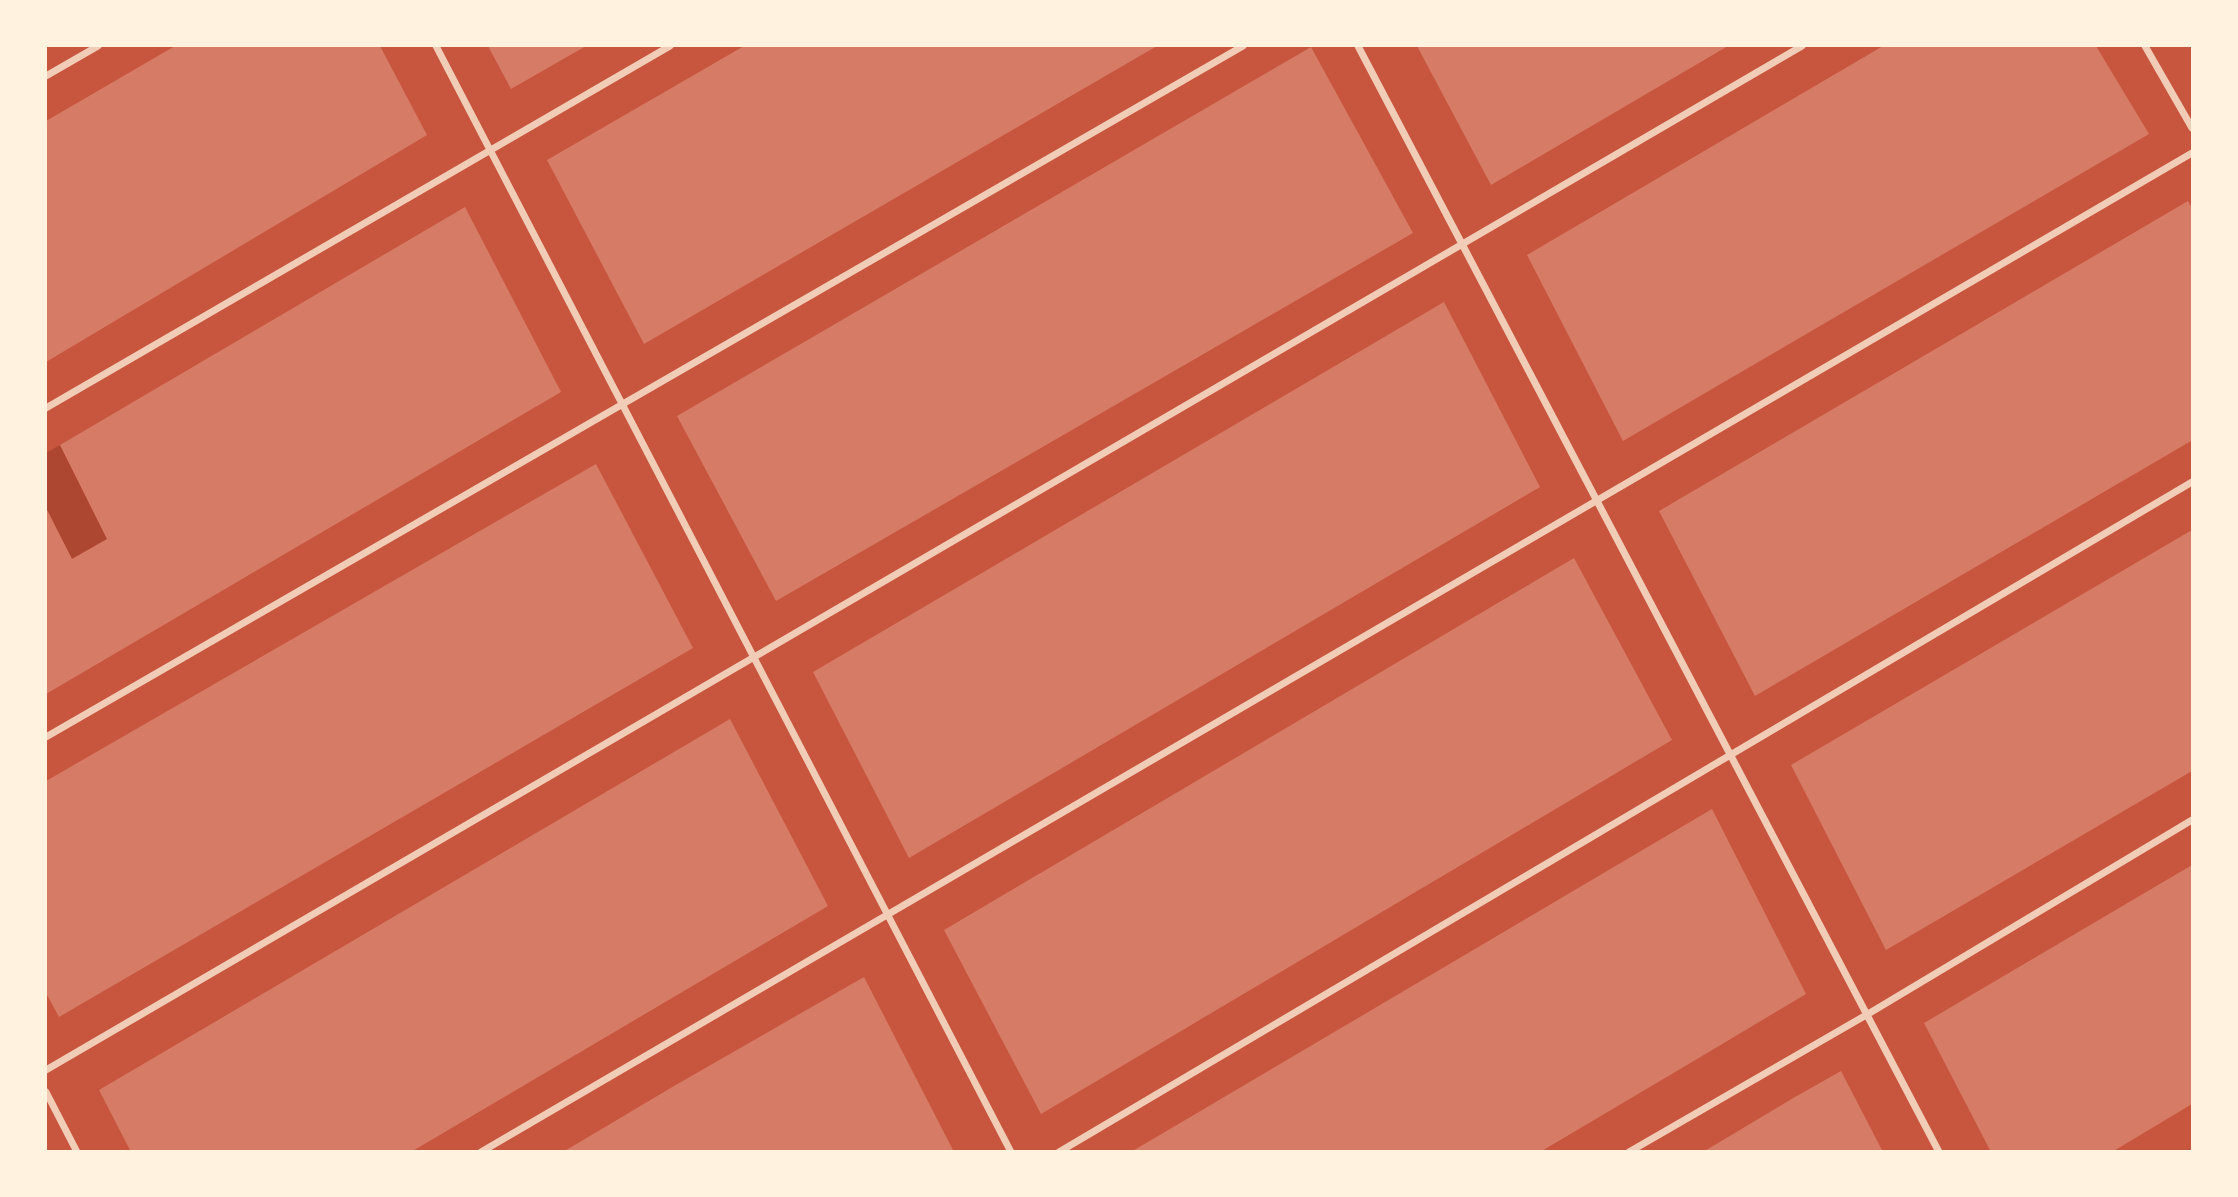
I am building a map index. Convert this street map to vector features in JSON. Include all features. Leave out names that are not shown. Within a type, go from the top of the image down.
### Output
[{"type":"street","points":[[46,76],[97,46]]},
{"type":"street","points":[[436,46],[493,150],[621,403],[756,656],[1011,1152]]},
{"type":"street","points":[[46,408],[670,46]]},
{"type":"street","points":[[46,737],[1243,46]]},
{"type":"street","points":[[1358,46],[1939,1152]]},
{"type":"street","points":[[46,1070],[1461,242],[1802,46]]},
{"type":"street","points":[[2145,46],[2193,128]]},
{"type":"street","points":[[481,1152],[2193,153]]},
{"type":"street","points":[[1059,1152],[2193,482]]},
{"type":"street","points":[[1629,1152],[1868,1014],[2193,820]]},
{"type":"street","points":[[46,1092],[76,1152]]},
{"type":"shaded area","points":[[60,445],[108,539],[72,559],[46,508],[46,453]]},
{"type":"building","points":[[175,46],[380,46],[427,135],[46,362],[46,121]]},
{"type":"building","points":[[488,46],[586,46],[511,89]]},
{"type":"building","points":[[744,46],[1157,46],[644,344],[547,160]]},
{"type":"building","points":[[1417,46],[1728,46],[1491,185]]},
{"type":"building","points":[[1883,46],[2096,46],[2149,134],[1623,441],[1527,255]]},
{"type":"building","points":[[1311,47],[1413,233],[776,601],[677,416]]},
{"type":"building","points":[[2188,201],[2192,208],[2191,441],[1755,696],[1659,511]]},
{"type":"building","points":[[465,207],[561,392],[46,694],[46,508],[72,559],[107,539],[60,445]]},
{"type":"building","points":[[1444,302],[1540,487],[909,858],[813,672]]},
{"type":"building","points":[[596,464],[693,648],[59,1017],[46,993],[46,781]]},
{"type":"building","points":[[2192,530],[2192,771],[1886,950],[1791,765]]},
{"type":"building","points":[[1574,558],[1672,740],[1041,1114],[944,930]]},
{"type":"building","points":[[730,719],[828,906],[411,1152],[131,1152],[99,1090]]},
{"type":"building","points":[[1712,809],[1806,994],[1540,1152],[1131,1152]]},
{"type":"building","points":[[2192,865],[2192,1104],[2112,1152],[1991,1152],[1924,1023]]},
{"type":"building","points":[[864,977],[954,1152],[563,1152],[674,1086]]},
{"type":"building","points":[[1841,1071],[1883,1152],[1703,1152],[1795,1097]]}]
